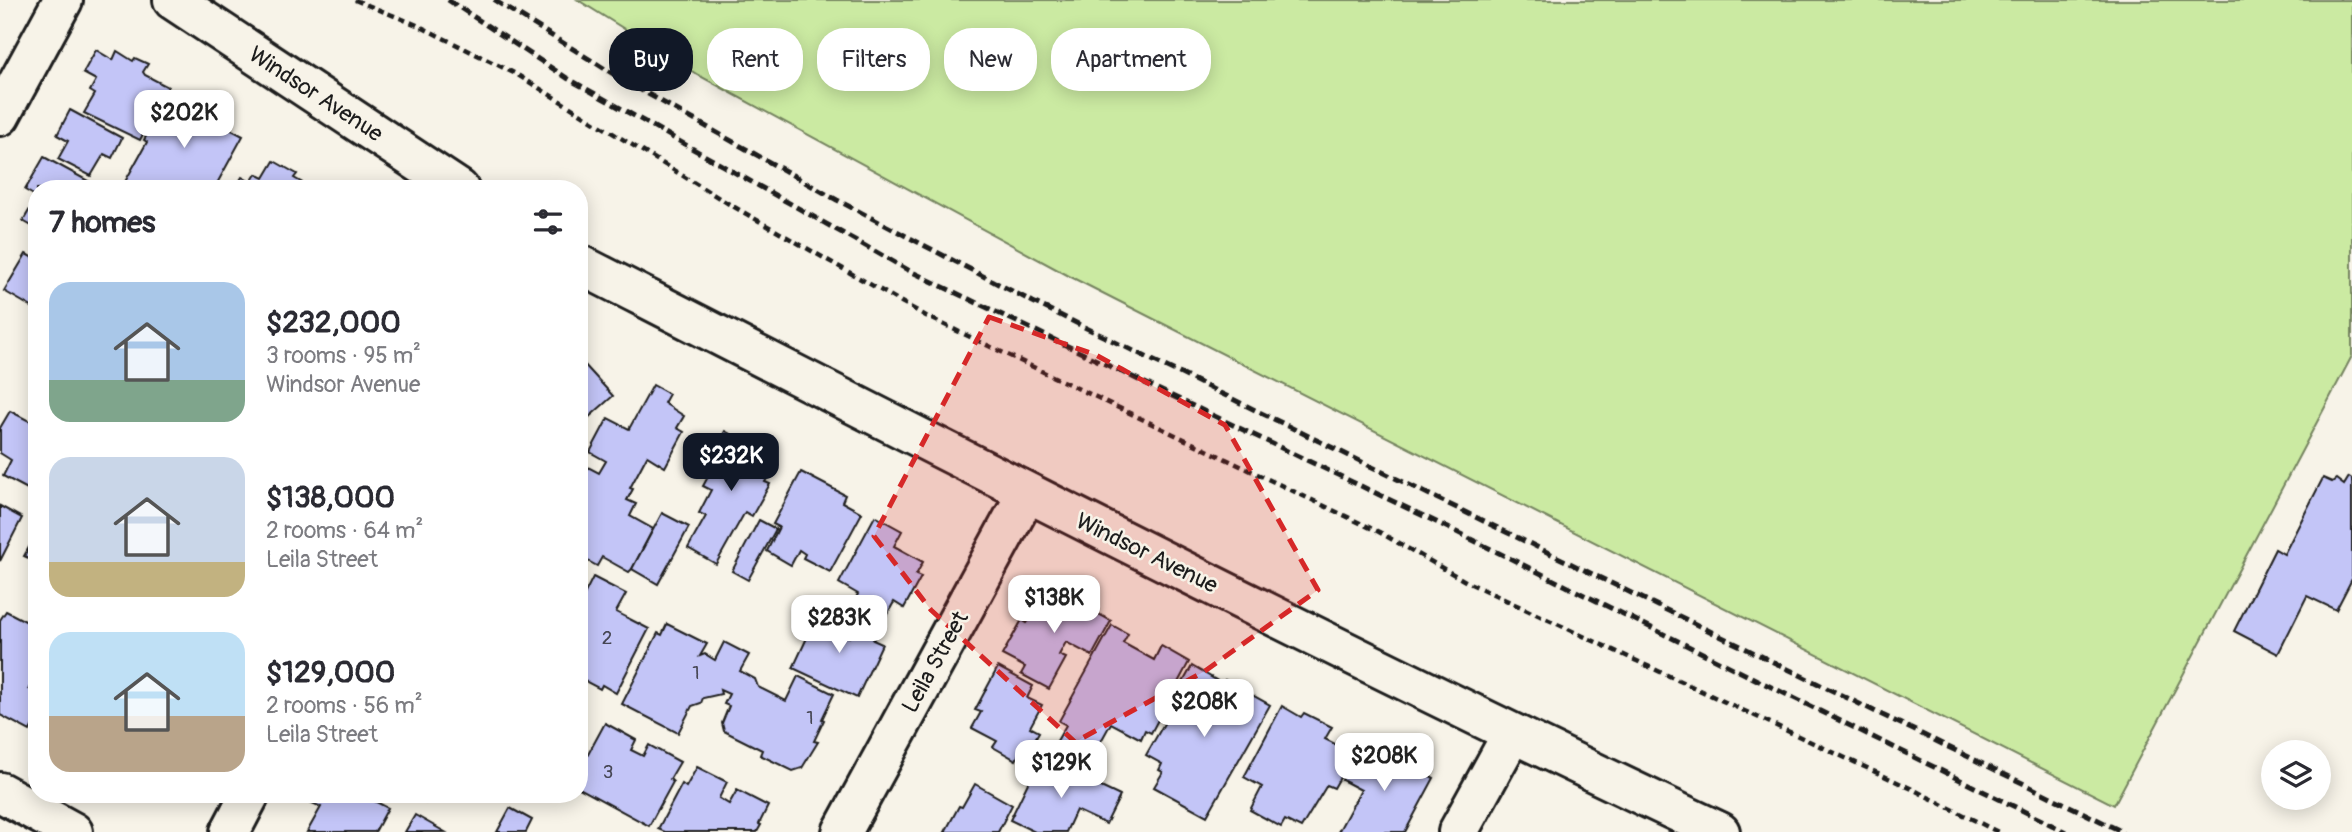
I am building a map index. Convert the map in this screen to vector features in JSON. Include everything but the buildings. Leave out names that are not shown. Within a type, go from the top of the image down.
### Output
[{"type":"street","points":[[0,116],[63,0]]},
{"type":"street","name":"Windsor Avenue","points":[[173,0],[445,180]]},
{"type":"street","name":"Windsor Avenue","points":[[588,269],[1027,493],[1512,734],[1720,832]]},
{"type":"street","name":"Leila Street","points":[[842,832],[1027,493]]},
{"type":"street","points":[[1458,832],[1512,734]]},
{"type":"street","points":[[0,792],[73,832]]},
{"type":"street","points":[[230,832],[245,803]]},
{"type":"path","points":[[355,0],[418,26],[516,74],[729,204],[926,316],[1378,532],[1467,582],[1910,788],[1998,832]]},
{"type":"highlighted area","points":[[989,317],[1096,355],[1225,425],[1318,590],[1205,671],[1075,742],[931,610],[874,536]]},
{"type":"green space","points":[[578,0],[2352,0],[2352,356],[2114,805],[1069,276],[728,91],[803,91],[803,28],[707,28],[707,80],[693,72],[693,28],[623,28]]},
{"type":"railway","points":[[448,0],[567,78],[908,270],[1430,519],[2066,832]]},
{"type":"railway","points":[[494,0],[623,80],[837,200],[1033,302],[2123,832]]}]
